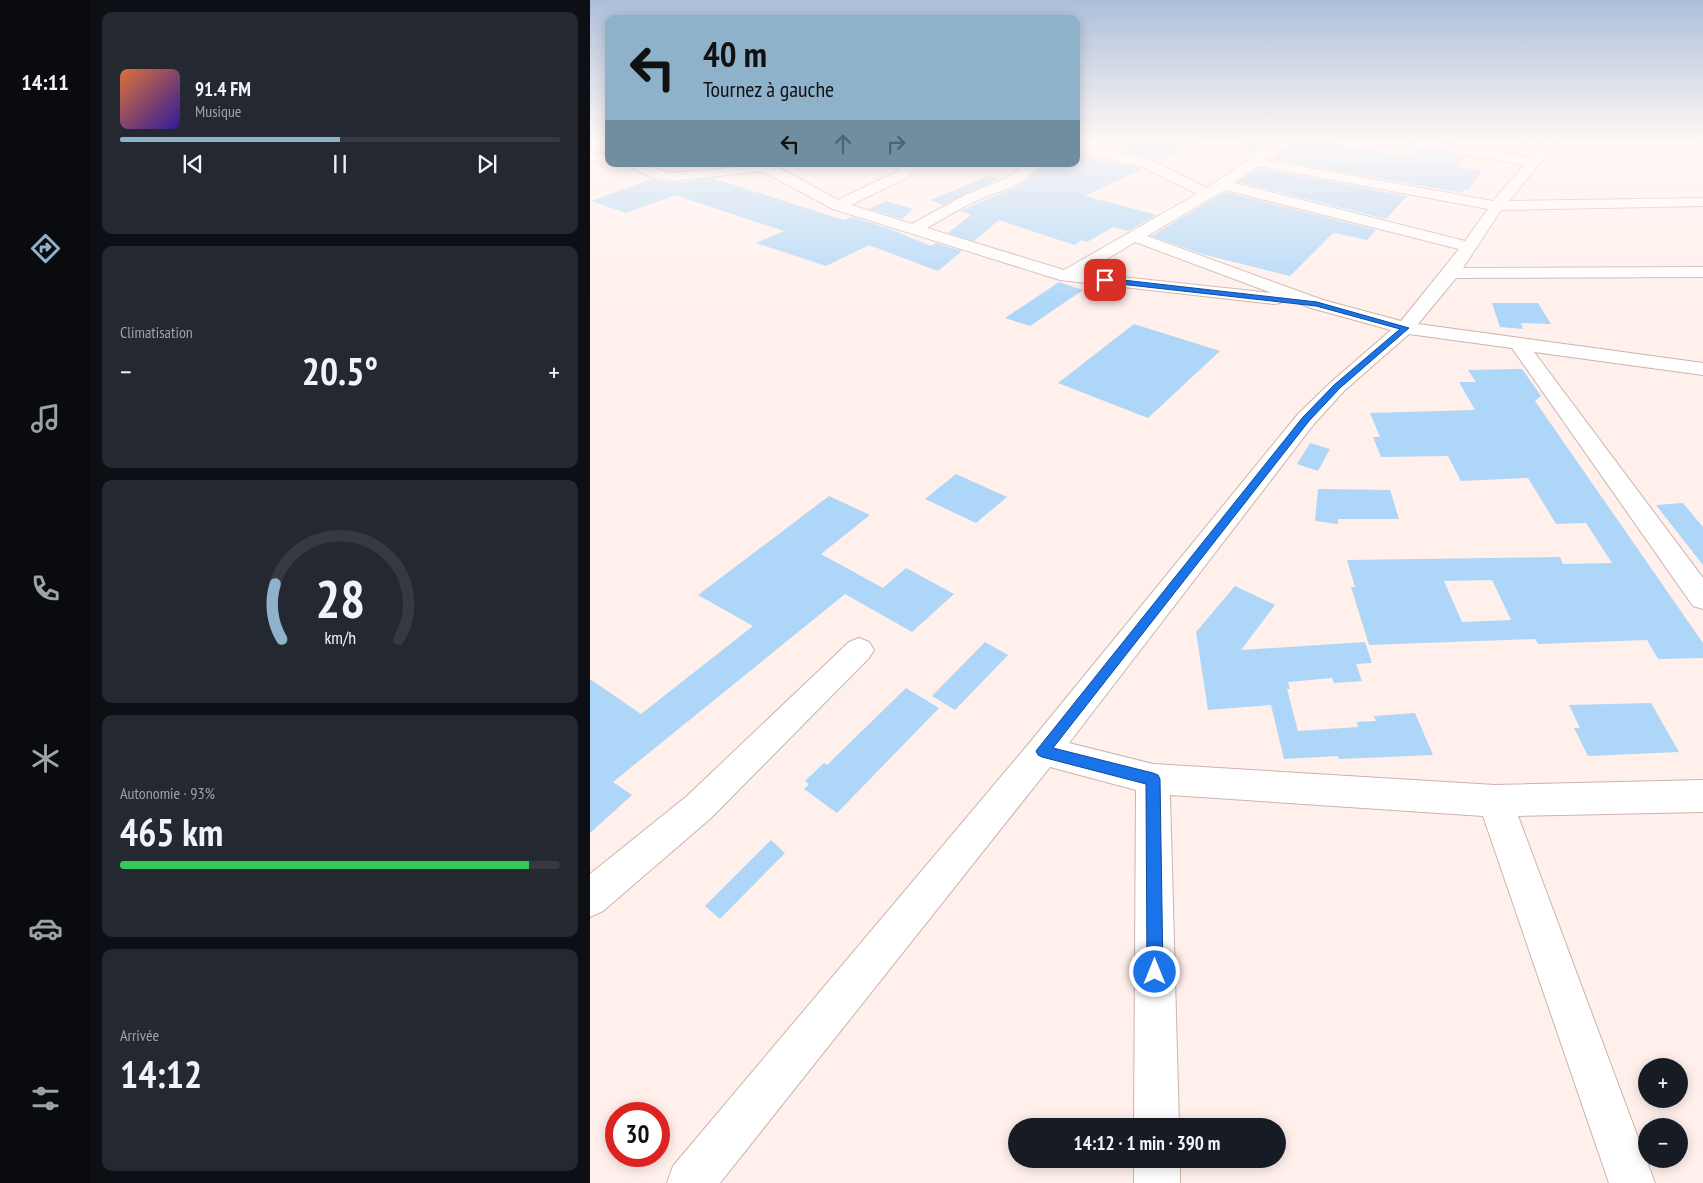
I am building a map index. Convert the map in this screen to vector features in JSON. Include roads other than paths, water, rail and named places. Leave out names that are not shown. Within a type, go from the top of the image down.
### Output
[{"type":"street","points":[[822,197],[838,206],[1066,276],[1317,304]]},
{"type":"street","points":[[838,206],[856,197]]},
{"type":"street","points":[[913,230],[972,197]]},
{"type":"street","points":[[1066,276],[1199,197]]},
{"type":"street","points":[[1272,197],[1468,246]]},
{"type":"street","points":[[1449,197],[1497,206],[1703,202]]},
{"type":"street","points":[[690,1183],[1042,751],[1306,419],[1337,387],[1405,328],[1451,273],[1468,246],[1504,197]]},
{"type":"street","points":[[1134,236],[1317,304],[1405,328],[1703,369]]},
{"type":"street","points":[[1451,273],[1700,275]]},
{"type":"street","points":[[1519,345],[1703,599]]},
{"type":"street","points":[[590,898],[699,808],[859,650]]},
{"type":"street","points":[[1042,751],[1153,779],[1495,801],[1703,796]]},
{"type":"street","points":[[1153,779],[1156,1118]]},
{"type":"street","points":[[1495,801],[1632,1183]]},
{"type":"street","points":[[1157,1168],[1157,1183]]}]
